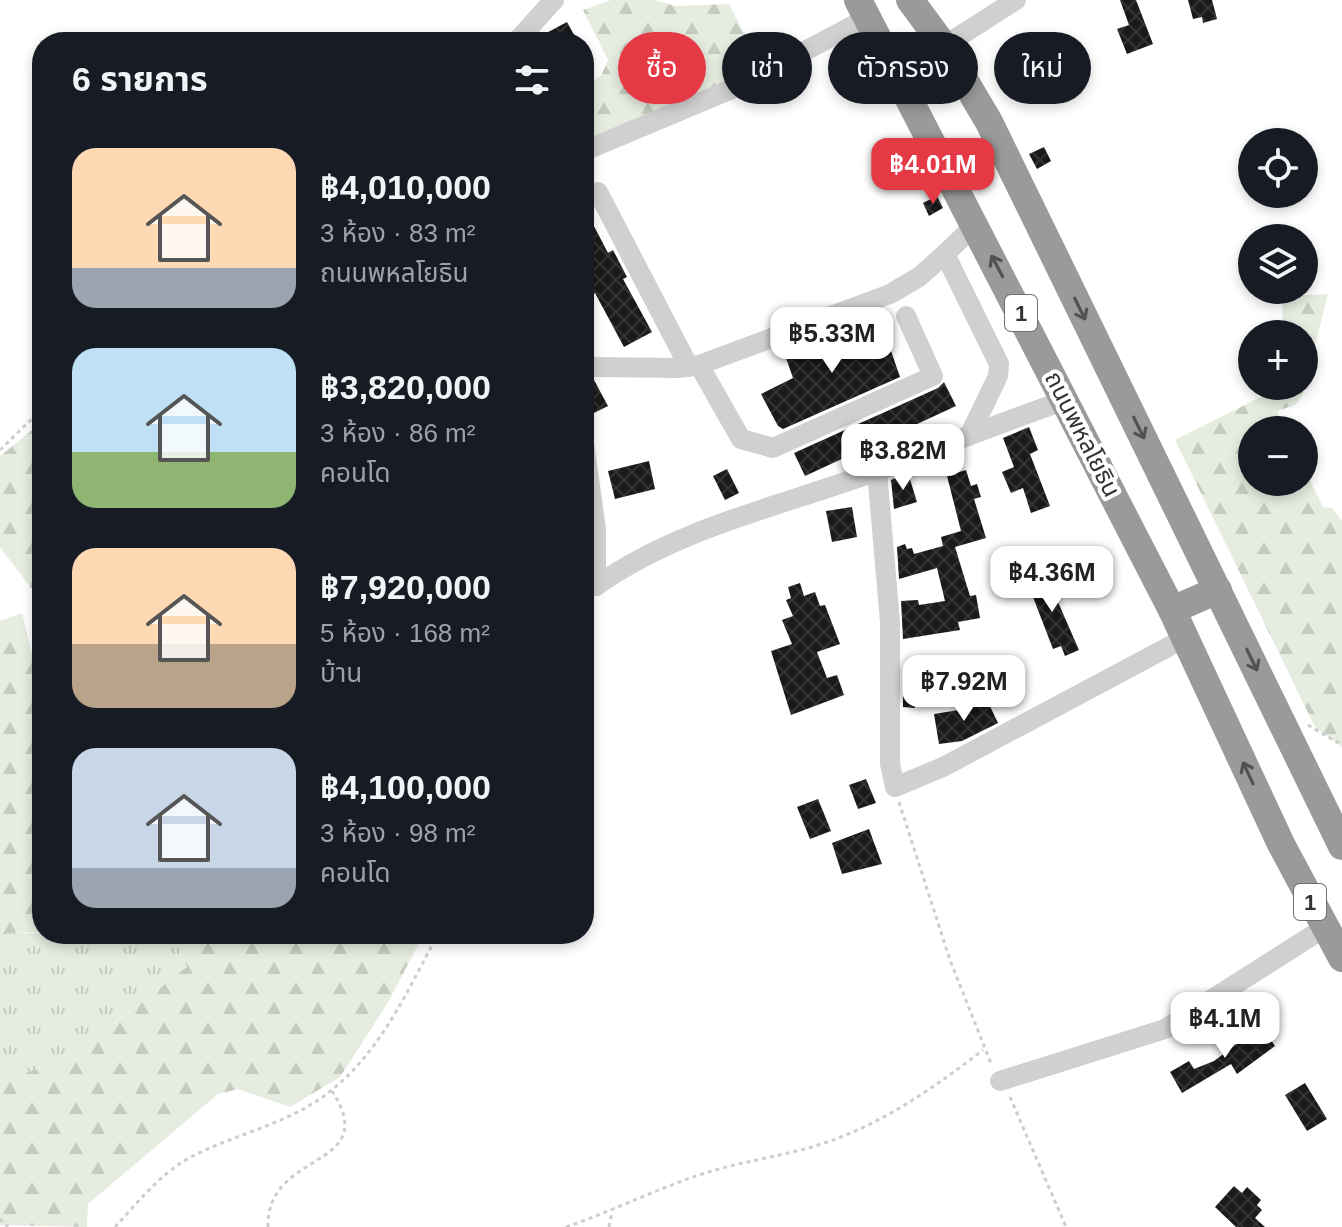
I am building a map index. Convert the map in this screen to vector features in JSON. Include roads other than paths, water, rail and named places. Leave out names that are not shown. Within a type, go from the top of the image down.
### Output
[{"type":"highway","name":"1","points":[[910,0],[934,32]]},
{"type":"highway","name":"ถนนพหลโยธิน","points":[[863,9],[1172,610],[1324,928],[1342,958]]},
{"type":"highway","name":"1","points":[[978,103],[1342,846]]},
{"type":"highway","points":[[1172,610],[1218,590]]},
{"type":"street","points":[[525,32],[554,0]]},
{"type":"street","points":[[966,32],[1016,0]]},
{"type":"street","points":[[594,147],[739,86],[863,9]]},
{"type":"street","points":[[598,192],[694,366],[741,439],[773,448],[933,376],[906,316]]},
{"type":"street","points":[[594,367],[694,366],[890,294],[919,277],[975,225]]},
{"type":"street","points":[[945,254],[999,364],[998,376],[971,432]]},
{"type":"street","points":[[594,515],[596,586],[631,561],[744,515],[877,471],[971,432],[1066,400]]},
{"type":"street","points":[[877,471],[890,622],[890,764],[895,787],[943,767],[1185,638]]},
{"type":"street","points":[[1000,1081],[1165,1029],[1324,928]]}]
